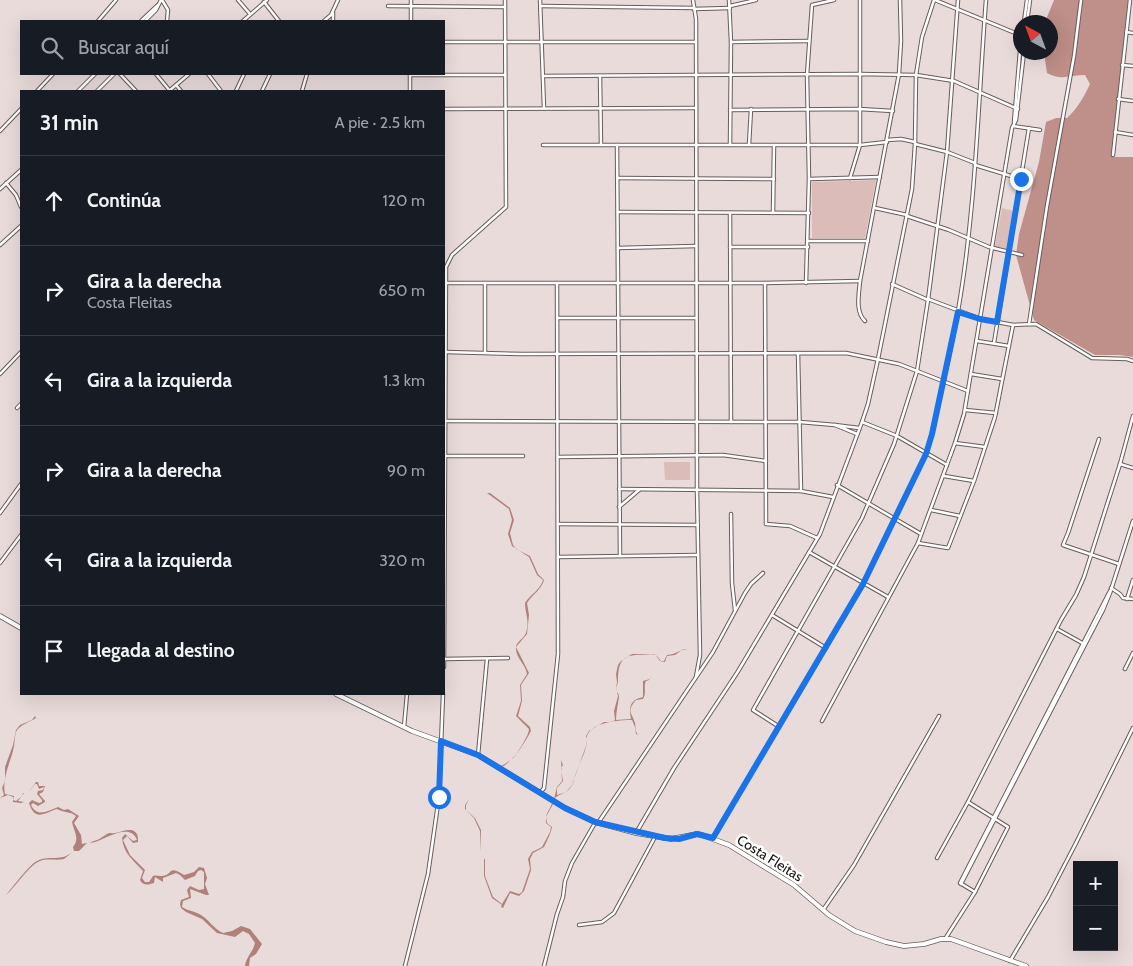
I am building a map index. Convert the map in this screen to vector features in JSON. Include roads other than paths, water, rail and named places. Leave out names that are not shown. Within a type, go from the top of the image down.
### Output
[{"type":"main road","points":[[0,616],[20,627]]},
{"type":"main road","name":"Costa Fleitas","points":[[338,695],[404,728],[478,755],[540,794],[596,823],[655,837],[679,839],[697,834],[729,845],[794,885],[849,929],[897,945],[914,945],[945,939],[1026,966]]},
{"type":"street","points":[[99,20],[116,0]]},
{"type":"street","points":[[142,20],[162,0],[168,10],[167,20]]},
{"type":"street","points":[[238,0],[250,14]]},
{"type":"street","points":[[326,20],[329,18],[338,0]]},
{"type":"street","points":[[411,0],[411,20]]},
{"type":"street","points":[[505,0],[506,207],[452,255],[446,267],[445,456],[524,456]]},
{"type":"street","points":[[540,0],[544,109]]},
{"type":"street","points":[[693,0],[696,42],[696,353],[700,655],[696,677]]},
{"type":"street","points":[[729,0],[731,42],[730,145]]},
{"type":"street","points":[[540,6],[694,8],[730,7],[756,0]]},
{"type":"street","points":[[806,283],[809,213],[809,109],[806,75],[812,5],[834,0]]},
{"type":"street","points":[[850,178],[860,145],[860,0]]},
{"type":"street","points":[[865,321],[860,316],[859,311],[860,281],[899,74],[901,41],[900,0]]},
{"type":"street","points":[[636,833],[674,768],[723,695],[818,538],[862,422],[878,359],[912,189],[916,75],[922,37],[934,0],[1013,32]]},
{"type":"street","points":[[778,726],[753,710],[862,518],[897,436],[917,371],[947,152],[958,0]]},
{"type":"street","points":[[713,838],[863,584],[926,454],[958,312],[968,238],[986,0]]},
{"type":"street","points":[[1027,15],[1028,0]]},
{"type":"street","points":[[1029,324],[1050,189],[1074,56],[1081,0]]},
{"type":"street","points":[[1113,155],[1130,0]]},
{"type":"street","points":[[244,20],[265,1],[278,20]]},
{"type":"street","points":[[146,20],[159,4]]},
{"type":"street","points":[[388,6],[505,7]]},
{"type":"street","points":[[333,11],[333,20]]},
{"type":"street","points":[[1126,32],[1133,33]]},
{"type":"street","points":[[731,42],[809,41]]},
{"type":"street","points":[[445,42],[696,42]]},
{"type":"street","points":[[822,721],[918,542],[947,466],[965,410],[1016,108],[1021,60]]},
{"type":"street","points":[[1122,65],[1133,66]]},
{"type":"street","points":[[445,74],[505,75]]},
{"type":"street","points":[[39,90],[52,75]]},
{"type":"street","points":[[79,90],[94,75]]},
{"type":"street","points":[[98,90],[113,75]]},
{"type":"street","points":[[121,75],[135,90]]},
{"type":"street","points":[[157,75],[169,90]]},
{"type":"street","points":[[171,90],[188,75]]},
{"type":"street","points":[[209,75],[220,90]]},
{"type":"street","points":[[236,90],[244,75]]},
{"type":"street","points":[[262,90],[270,75]]},
{"type":"street","points":[[302,90],[307,75]]},
{"type":"street","points":[[410,75],[410,90]]},
{"type":"street","points":[[543,76],[916,75],[952,81],[1016,108]]},
{"type":"street","points":[[600,76],[601,145]]},
{"type":"street","points":[[176,86],[180,90]]},
{"type":"street","points":[[1118,99],[1133,101]]},
{"type":"street","points":[[445,109],[696,108]]},
{"type":"street","points":[[730,110],[859,109],[893,111]]},
{"type":"street","points":[[0,131],[20,110]]},
{"type":"street","points":[[749,145],[751,110]]},
{"type":"street","points":[[1013,124],[1040,130]]},
{"type":"street","points":[[994,343],[1029,128]]},
{"type":"street","points":[[1116,132],[1133,135]]},
{"type":"street","points":[[543,145],[860,145],[902,139],[947,152],[1004,175],[1021,179]]},
{"type":"street","points":[[618,145],[620,556]]},
{"type":"street","points":[[773,213],[774,145]]},
{"type":"street","points":[[0,189],[20,171]]},
{"type":"street","points":[[809,179],[881,177]]},
{"type":"street","points":[[617,178],[774,179]]},
{"type":"street","points":[[6,183],[16,194],[20,204]]},
{"type":"street","points":[[875,208],[938,226],[993,248],[1022,255]]},
{"type":"street","points":[[618,212],[809,213]]},
{"type":"street","points":[[730,213],[731,422]]},
{"type":"street","points":[[0,245],[20,227]]},
{"type":"street","points":[[808,242],[868,241]]},
{"type":"street","points":[[618,248],[696,246]]},
{"type":"street","points":[[730,247],[808,247]]},
{"type":"street","points":[[445,283],[806,283],[860,281]]},
{"type":"street","points":[[485,283],[485,352]]},
{"type":"street","points":[[540,794],[544,788],[558,654],[557,283]]},
{"type":"street","points":[[764,283],[766,524],[790,526],[818,538]]},
{"type":"street","points":[[892,284],[958,312],[980,319],[1013,325],[1038,325],[1092,358],[1133,361]]},
{"type":"street","points":[[557,318],[696,318]]},
{"type":"street","points":[[918,542],[948,548],[974,481],[996,414],[1013,325]]},
{"type":"street","points":[[977,341],[1009,346]]},
{"type":"street","points":[[446,352],[557,354],[846,353],[899,364],[968,392]]},
{"type":"street","points":[[0,374],[20,353]]},
{"type":"street","points":[[798,353],[801,491]]},
{"type":"street","points":[[971,374],[1002,379]]},
{"type":"street","points":[[965,410],[996,414]]},
{"type":"street","points":[[937,858],[1076,595],[1091,556],[1133,416]]},
{"type":"street","points":[[446,421],[800,422],[859,428]]},
{"type":"street","points":[[862,422],[897,436],[947,466]]},
{"type":"street","points":[[835,425],[857,434]]},
{"type":"street","points":[[1099,439],[1063,545],[1091,556],[1120,564]]},
{"type":"street","points":[[955,443],[985,447]]},
{"type":"street","points":[[558,457],[722,455],[766,461]]},
{"type":"street","points":[[1120,464],[1133,468]]},
{"type":"street","points":[[943,476],[974,481]]},
{"type":"street","points":[[0,513],[20,485]]},
{"type":"street","points":[[838,485],[921,534]]},
{"type":"street","points":[[619,489],[801,491],[833,497]]},
{"type":"street","points":[[619,507],[640,490]]},
{"type":"street","points":[[930,510],[960,516]]},
{"type":"street","points":[[732,514],[732,583],[735,611]]},
{"type":"street","points":[[975,892],[961,884],[1103,610],[1133,521]]},
{"type":"street","points":[[558,524],[698,525]]},
{"type":"street","points":[[0,563],[20,536]]},
{"type":"street","points":[[809,552],[889,598]]},
{"type":"street","points":[[558,557],[698,555]]},
{"type":"street","points":[[544,966],[563,897],[565,881],[572,863],[596,823],[713,652],[751,584],[763,573]]},
{"type":"street","points":[[1128,599],[1133,580]]},
{"type":"street","points":[[1110,589],[1120,594],[1123,598],[1133,599]]},
{"type":"street","points":[[772,615],[826,648]]},
{"type":"street","points":[[1057,629],[1084,644]]},
{"type":"street","points":[[1125,669],[1133,652]]},
{"type":"street","points":[[478,755],[487,658]]},
{"type":"street","points":[[445,659],[508,658]]},
{"type":"street","points":[[404,728],[407,695]]},
{"type":"street","points":[[405,966],[428,874],[432,850],[439,797],[443,695]]},
{"type":"street","points":[[823,910],[854,865],[939,716]]},
{"type":"street","points":[[1010,961],[1048,897],[1133,728]]},
{"type":"street","points":[[945,939],[975,892],[1008,827],[968,802]]},
{"type":"street","points":[[580,925],[602,922],[614,914],[655,837]]}]
